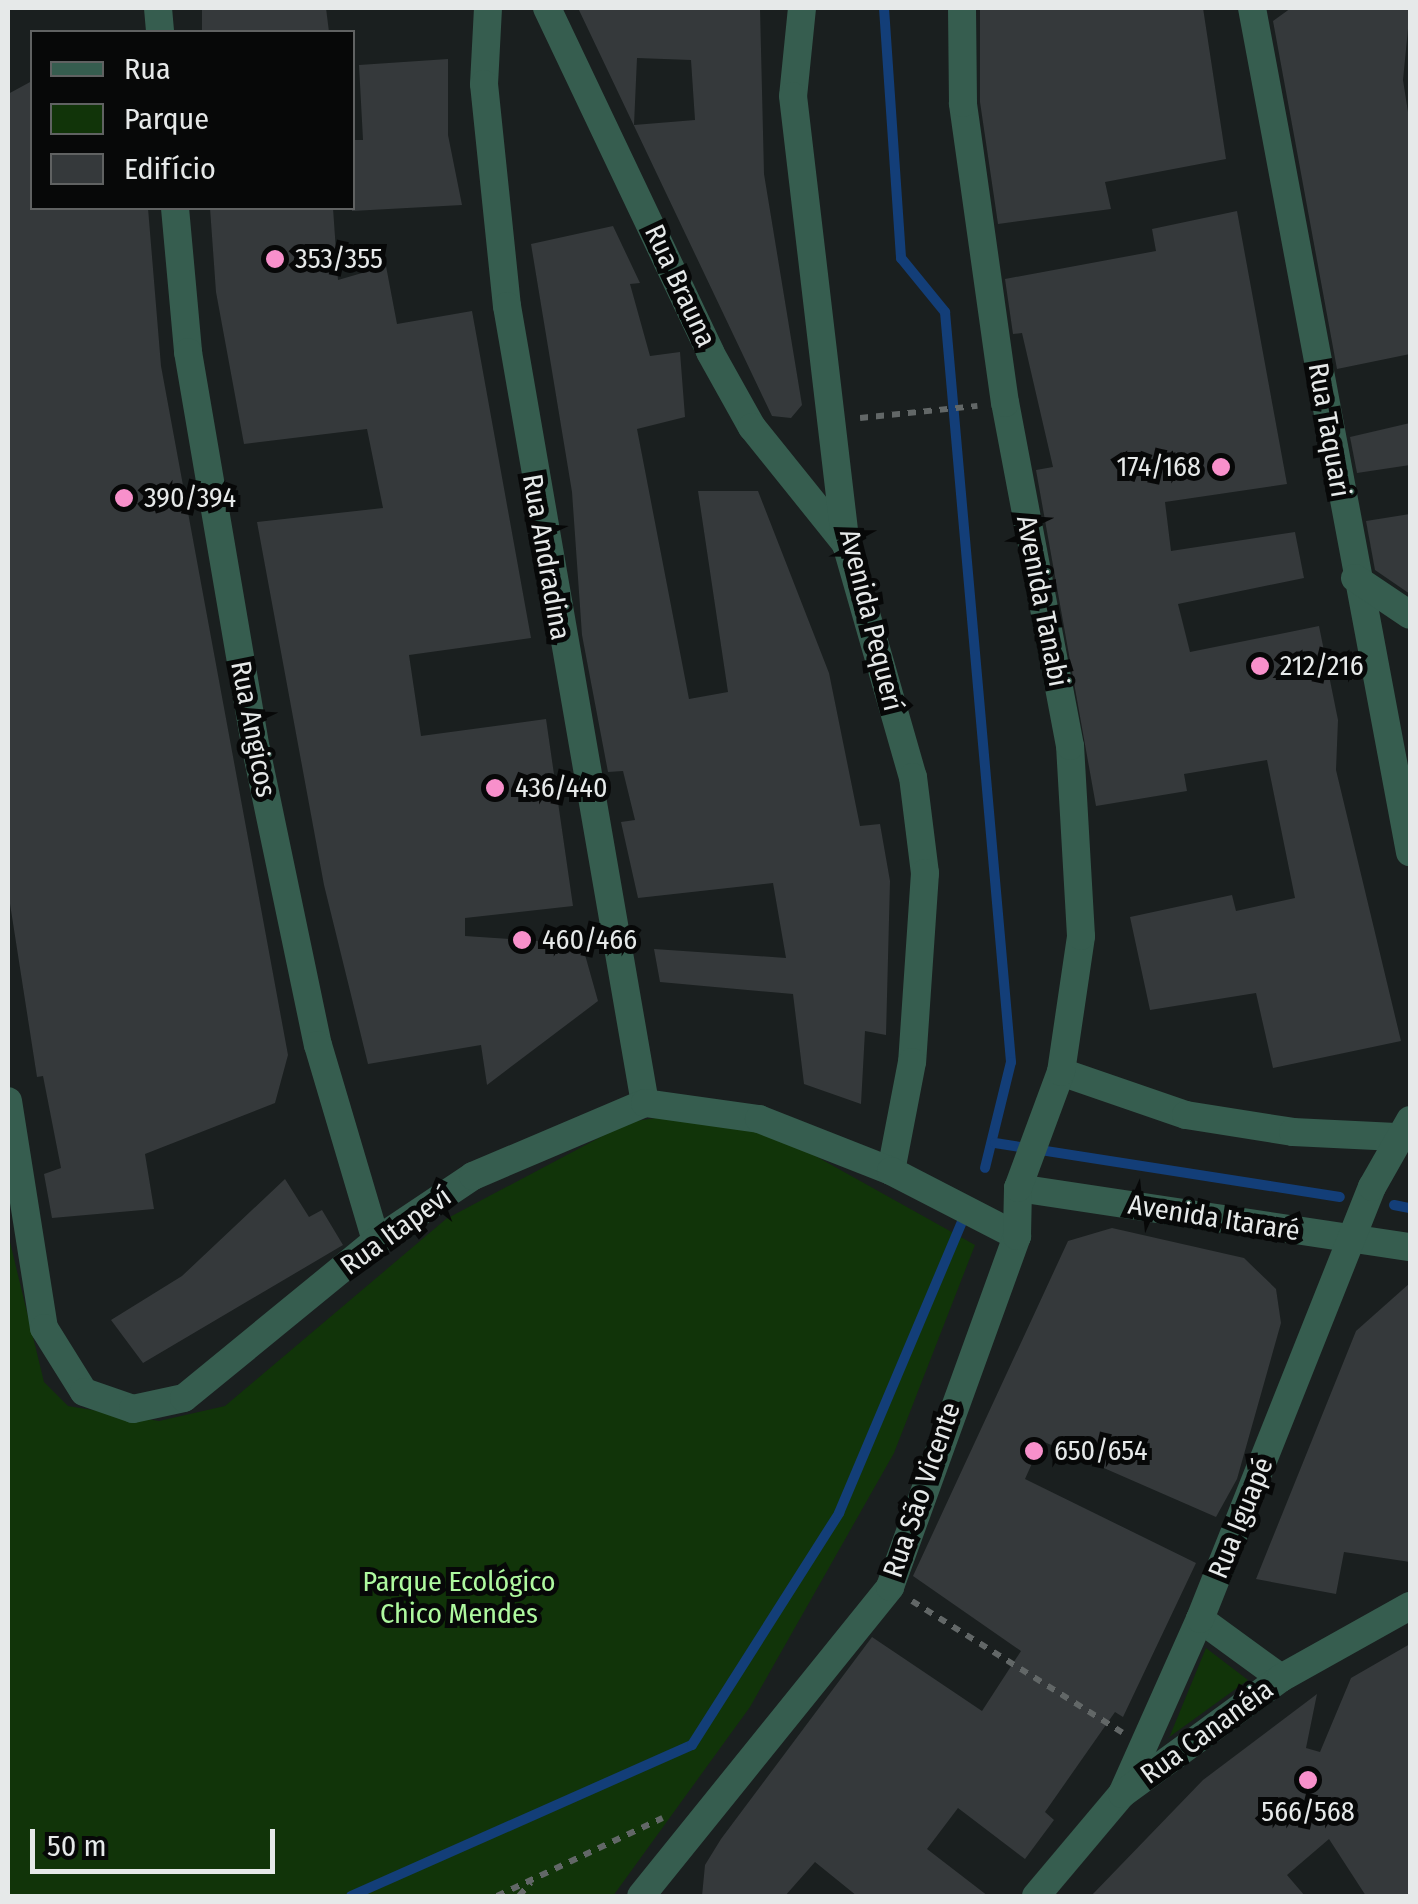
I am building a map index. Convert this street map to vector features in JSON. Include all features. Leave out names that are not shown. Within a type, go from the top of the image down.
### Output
[{"type":"street","name":"Rua Andradina","points":[[488,8],[484,84],[506,306],[645,1102]]},
{"type":"street","name":"Rua Brauna","points":[[548,8],[718,367],[752,427],[846,544]]},
{"type":"street","name":"Avenida Pequerí","points":[[802,8],[794,96],[846,544],[912,777],[925,873],[912,1062],[891,1172]]},
{"type":"street","name":"Avenida Tanabi","points":[[962,8],[962,103],[1005,403],[1070,746],[1081,936],[1060,1072],[1018,1188]]},
{"type":"street","name":"Rua Taquari","points":[[1252,8],[1355,578],[1410,852]]},
{"type":"street","name":"Rua Angicos","points":[[175,210],[188,352],[256,749],[318,1045],[376,1241]]},
{"type":"street","points":[[1355,578],[1410,615]]},
{"type":"street","points":[[1060,1072],[1186,1115],[1293,1132],[1403,1128],[1355,1239]]},
{"type":"street","name":"Rua Itapeví","points":[[8,1100],[44,1328],[84,1392],[132,1409],[184,1398],[376,1241],[473,1176],[645,1102]]},
{"type":"street","points":[[645,1102],[759,1118],[891,1172],[1017,1236]]},
{"type":"street","name":"Rua São Vicente","points":[[649,1894],[890,1587],[1017,1236],[1018,1188]]},
{"type":"street","name":"Avenida Itararé","points":[[1018,1188],[1410,1247]]},
{"type":"street","name":"Rua Iguapé","points":[[1122,1794],[1200,1619],[1355,1239]]},
{"type":"street","name":"Rua Cananéia","points":[[1036,1896],[1122,1794],[1281,1678],[1410,1606]]},
{"type":"street","points":[[1200,1619],[1281,1678]]},
{"type":"path","points":[[859,418],[1005,403]]},
{"type":"path","points":[[890,1587],[1144,1745]]},
{"type":"path","points":[[497,1896],[672,1814]]},
{"type":"path","points":[[520,1896],[534,1879]]},
{"type":"green space","name":"Parque Ecológico Chico Mendes","points":[[683,1114],[767,1129],[975,1245],[894,1453],[750,1707],[613,1896],[8,1896],[8,1234],[44,1382],[68,1406],[159,1421],[225,1406],[446,1219],[629,1122]]},
{"type":"green space","points":[[1206,1648],[1248,1680],[1169,1737]]},
{"type":"building","points":[[202,8],[326,8],[329,30],[202,30]]},
{"type":"building","points":[[578,8],[760,8],[764,174],[802,405],[791,418],[772,416]],"holes":[[[637,58],[691,60],[695,120],[634,125]]]},
{"type":"building","points":[[980,8],[1203,8],[1226,159],[1105,182],[1111,209],[998,224],[980,102]]},
{"type":"building","points":[[1291,8],[1410,8],[1403,80],[1410,125],[1410,354],[1337,369],[1273,21]]},
{"type":"building","points":[[448,59],[448,135],[462,205],[352,211],[355,140],[363,140],[359,65]]},
{"type":"building","points":[[30,82],[30,210],[148,210],[161,366],[288,1055],[275,1103],[145,1154],[154,1209],[52,1218],[44,1174],[61,1168],[43,1076],[37,1077],[8,891],[8,94]]},
{"type":"building","points":[[210,210],[333,210],[338,280],[386,266],[397,324],[472,311],[531,638],[409,655],[421,736],[546,719],[573,906],[465,918],[465,936],[582,944],[598,1001],[487,1085],[481,1045],[368,1064],[324,885],[257,522],[383,508],[367,429],[244,444],[216,292]]},
{"type":"building","points":[[1237,211],[1287,484],[1165,502],[1171,551],[1295,532],[1304,578],[1178,604],[1190,652],[1319,626],[1338,720],[1336,770],[1401,1041],[1273,1068],[1256,993],[1150,1010],[1130,917],[1232,895],[1236,911],[1295,898],[1267,760],[1184,774],[1187,791],[1096,806],[1036,470],[1053,467],[1022,333],[1013,334],[1005,279],[1156,251],[1152,229]]},
{"type":"building","points":[[613,226],[640,283],[630,284],[650,356],[680,352],[685,417],[637,429],[689,699],[728,692],[698,491],[758,491],[829,673],[860,826],[880,824],[890,881],[886,1035],[865,1031],[861,1104],[804,1084],[793,994],[660,982],[654,949],[786,958],[773,883],[638,898],[621,822],[635,820],[623,771],[608,772],[582,635],[572,492],[531,244]]},
{"type":"building","points":[[1410,423],[1410,465],[1357,473],[1350,437]]},
{"type":"building","points":[[1410,514],[1410,594],[1375,570],[1366,521]]},
{"type":"building","points":[[285,1179],[309,1217],[322,1210],[343,1245],[143,1363],[111,1320],[182,1276]]},
{"type":"building","points":[[1112,1228],[1244,1258],[1276,1289],[1281,1323],[1237,1479],[1216,1517],[1042,1441],[1025,1479],[1196,1563],[1123,1717],[1115,1712],[1045,1812],[1054,1820],[1025,1859],[958,1808],[927,1849],[988,1896],[857,1896],[815,1862],[785,1896],[702,1896],[705,1865],[721,1839],[872,1637],[982,1711],[1021,1651],[913,1576],[1068,1241]]},
{"type":"building","points":[[1410,1283],[1410,1562],[1344,1552],[1336,1594],[1256,1579],[1356,1331]]},
{"type":"building","points":[[1410,1644],[1410,1896],[1366,1896],[1329,1839],[1287,1875],[1305,1896],[1091,1896],[1203,1780],[1317,1694],[1306,1748],[1320,1752],[1351,1678]]},
{"type":"waterway","points":[[884,8],[901,258],[945,312],[1011,1062],[985,1168]]},
{"type":"waterway","points":[[995,1143],[1340,1197]]},
{"type":"waterway","points":[[1394,1205],[1410,1208]]},
{"type":"waterway","points":[[351,1896],[692,1745],[839,1513],[964,1217]]},
{"type":"place","name":"353/355","points":[[275,259]]},
{"type":"place","name":"174/168","points":[[1221,467]]},
{"type":"place","name":"390/394","points":[[124,498]]},
{"type":"place","name":"212/216","points":[[1260,666]]},
{"type":"place","name":"436/440","points":[[495,788]]},
{"type":"place","name":"460/466","points":[[522,940]]},
{"type":"place","name":"650/654","points":[[1034,1451]]},
{"type":"place","name":"566/568","points":[[1308,1780]]}]
